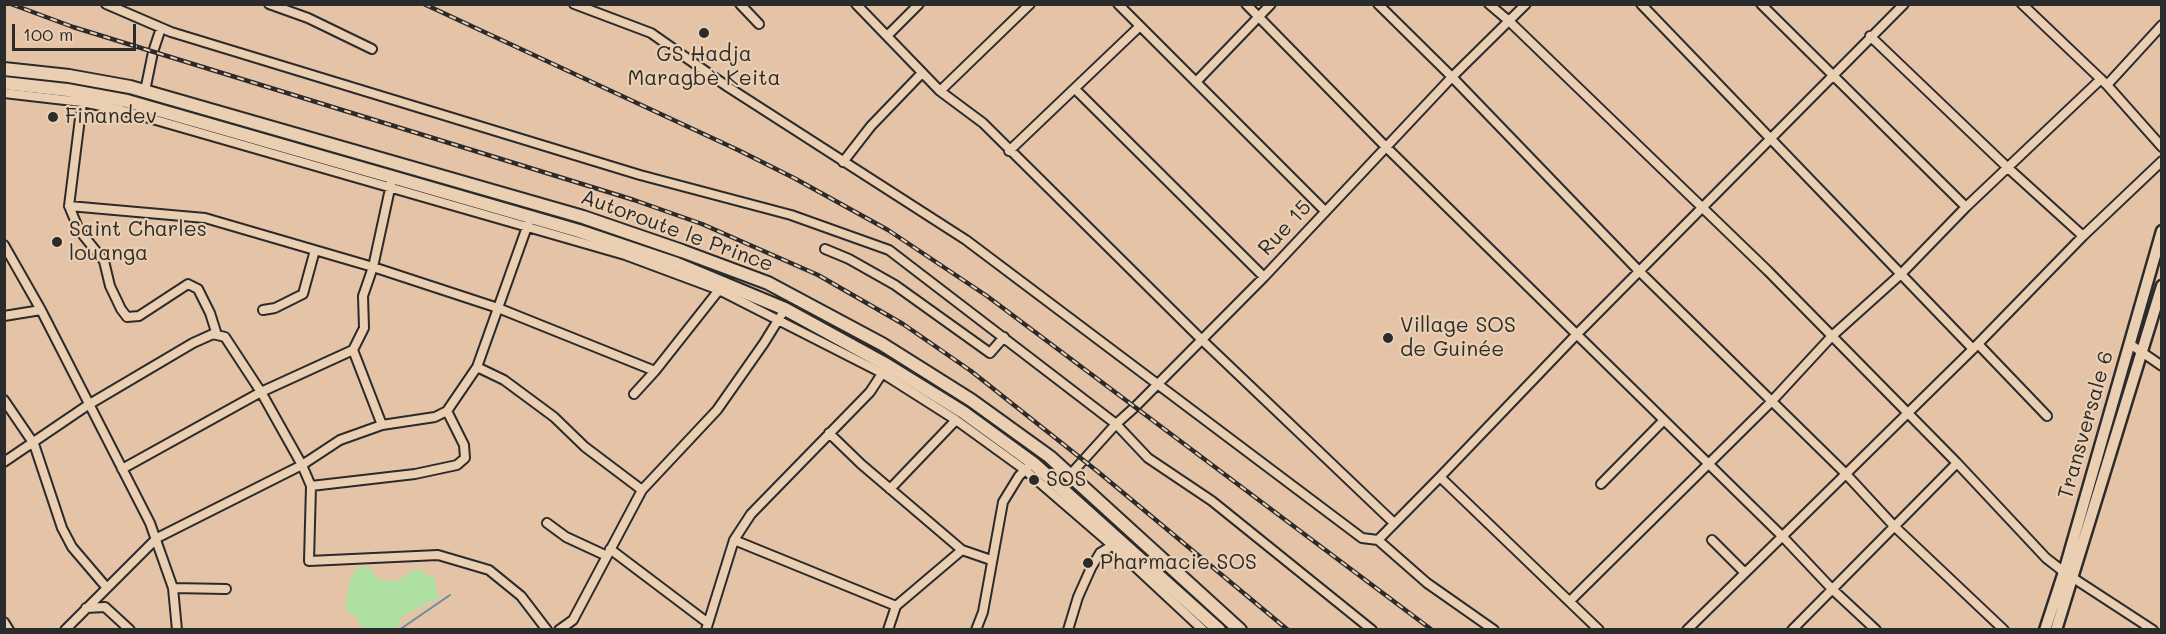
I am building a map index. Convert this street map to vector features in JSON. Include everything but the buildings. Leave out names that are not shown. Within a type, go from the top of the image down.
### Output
[{"type":"main road","name":"Autoroute le Prince","points":[[4,69],[69,76],[145,91],[583,217],[682,250],[768,283],[882,344],[971,400],[1050,457],[1240,630]]},
{"type":"main road","name":"Autoroute le Prince","points":[[4,83],[67,90],[127,101],[391,182],[677,264],[782,314],[963,412],[1116,542],[1207,628]]},
{"type":"main road","name":"Transversale 6","points":[[2056,630],[2068,575],[2162,231]]},
{"type":"main road","name":"Transversale 6","points":[[2045,630],[2068,575],[2162,286]]},
{"type":"street","points":[[106,4],[161,28],[640,175],[791,215],[889,250],[1116,424],[1148,458],[1212,501],[1372,630]]},
{"type":"street","points":[[269,4],[308,18],[372,49]]},
{"type":"street","points":[[574,4],[651,33],[728,87],[966,240],[1362,538],[1378,540],[1427,583],[1494,630]]},
{"type":"street","points":[[740,4],[759,24]]},
{"type":"street","points":[[856,4],[940,91],[983,123],[1202,340],[1394,523]]},
{"type":"street","points":[[887,36],[919,4]]},
{"type":"street","points":[[940,91],[1030,4]]},
{"type":"street","points":[[1118,4],[1325,211]]},
{"type":"street","points":[[1246,4],[1385,146],[1783,537],[1832,590],[1876,630]]},
{"type":"street","points":[[1196,82],[1271,4]]},
{"type":"street","points":[[1378,4],[1452,77],[1639,271],[1845,473],[1894,526],[2004,630]]},
{"type":"street","points":[[1489,4],[1703,206],[1908,412],[2046,558],[2152,630]]},
{"type":"street","name":"Rue 15","points":[[1070,475],[1116,424],[1264,277],[1385,146],[1526,4]]},
{"type":"street","points":[[1641,4],[1901,274],[2047,416]]},
{"type":"street","points":[[1761,4],[1966,207]]},
{"type":"street","points":[[1378,540],[1576,335],[1904,4]]},
{"type":"street","points":[[2022,4],[2104,82],[2162,147]]},
{"type":"street","points":[[1570,602],[1771,402],[1832,336],[1901,274],[2007,167],[2104,82],[2162,25]]},
{"type":"street","points":[[1009,151],[1140,26]]},
{"type":"street","points":[[145,91],[153,52],[161,28]]},
{"type":"street","points":[[1870,36],[2083,236]]},
{"type":"street","points":[[843,162],[871,126],[922,73]]},
{"type":"street","points":[[1075,89],[1264,277]]},
{"type":"street","points":[[4,93],[82,102],[121,110],[391,182],[373,267],[363,296],[364,328],[353,350],[261,392],[122,469]]},
{"type":"street","points":[[82,102],[69,206],[79,230],[104,261],[110,286],[121,309],[127,317],[139,316],[188,284],[198,289],[210,313],[217,335]]},
{"type":"street","points":[[1687,630],[1976,346],[2083,236],[2162,161]]},
{"type":"street","points":[[69,206],[205,218],[373,267],[498,308],[655,371]]},
{"type":"street","points":[[65,630],[157,538],[302,465],[340,440],[382,425],[435,417],[447,411],[477,367],[528,222],[625,255],[782,314],[717,410],[642,490],[573,620],[558,630]]},
{"type":"street","points":[[4,245],[41,310],[157,538],[173,588],[177,630]]},
{"type":"street","points":[[825,249],[849,259],[895,285],[990,353],[1004,337]]},
{"type":"street","points":[[262,310],[275,308],[303,294],[315,250]]},
{"type":"street","points":[[633,394],[655,371],[719,290]]},
{"type":"street","points":[[4,316],[41,310]]},
{"type":"street","points":[[4,462],[34,444],[88,405],[193,343],[213,334],[225,337],[261,392],[302,465],[311,486],[309,561],[438,555],[489,570],[521,596],[547,630]]},
{"type":"street","points":[[2130,344],[2162,366]]},
{"type":"street","points":[[353,350],[382,425]]},
{"type":"street","points":[[477,367],[504,380],[554,417],[585,447],[642,490]]},
{"type":"street","points":[[547,523],[566,537],[609,552],[707,628],[734,540],[751,514],[870,392],[884,369],[956,420],[1029,467],[1019,476],[1003,502],[983,612],[976,630]]},
{"type":"street","points":[[4,400],[34,444],[62,528],[72,547],[107,588]]},
{"type":"street","points":[[311,486],[415,474],[457,465],[465,458],[464,445],[447,411]]},
{"type":"street","points":[[890,489],[956,420]]},
{"type":"street","points":[[1601,484],[1663,421]]},
{"type":"street","points":[[829,433],[962,550],[991,560]]},
{"type":"street","points":[[1792,630],[1957,463]]},
{"type":"street","points":[[1440,477],[1599,630]]},
{"type":"street","points":[[734,540],[896,606]]},
{"type":"street","points":[[1712,540],[1745,573]]},
{"type":"street","points":[[1068,630],[1078,597],[1091,568],[1100,553],[1116,542]]},
{"type":"street","points":[[888,630],[896,606],[962,550]]},
{"type":"street","points":[[173,588],[226,589]]},
{"type":"street","points":[[86,608],[105,607],[130,630]]},
{"type":"street","points":[[4,622],[9,630]]},
{"type":"green space","points":[[359,567],[370,567],[377,578],[390,582],[398,580],[415,569],[421,570],[427,576],[434,575],[439,600],[433,600],[402,617],[397,629],[363,629],[354,614],[347,613],[346,604],[349,584]]},
{"type":"waterway","points":[[399,630],[450,595]]},
{"type":"railway","points":[[11,4],[73,27],[634,200],[702,224],[818,275],[903,324],[971,371],[1097,471],[1288,630]]},
{"type":"railway","points":[[424,4],[738,150],[888,230],[987,296],[1432,630]]},
{"type":"place","name":"GS Hadja Maragbè Keita","points":[[704,33]]},
{"type":"place","name":"Finandev","points":[[53,117]]},
{"type":"place","name":"Saint Charles louanga","points":[[57,242]]},
{"type":"place","name":"Village SOS de Guinée","points":[[1388,338]]},
{"type":"place","name":"SOS","points":[[1034,480]]},
{"type":"place","name":"Pharmacie SOS","points":[[1088,563]]}]
